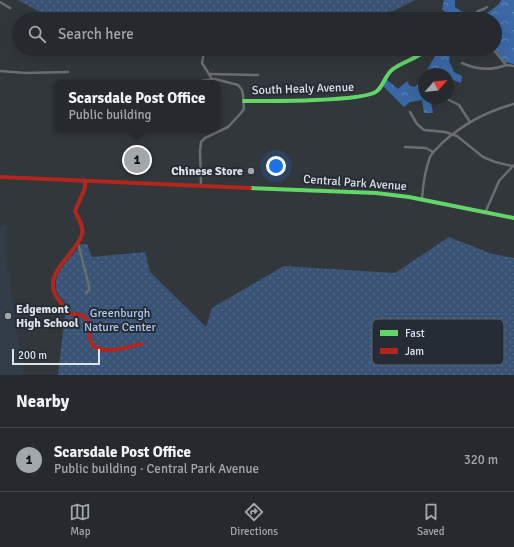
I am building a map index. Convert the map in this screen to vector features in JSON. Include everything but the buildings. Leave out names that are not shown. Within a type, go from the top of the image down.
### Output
[{"type":"main road","name":"South Healy Avenue","points":[[244,101],[304,100],[363,96],[377,91],[387,74],[394,68],[419,56]]},
{"type":"main road","name":"Central Park Avenue","points":[[0,177],[372,192],[514,218]]},
{"type":"main road","points":[[85,180],[84,188],[75,211],[82,226],[82,234],[72,252],[57,269],[53,285],[55,294],[69,314],[82,315],[86,318],[90,341],[94,346],[110,350],[141,344]]},
{"type":"street","points":[[0,2],[10,8]]},
{"type":"street","points":[[478,12],[487,7]]},
{"type":"street","points":[[203,56],[202,61],[212,79]]},
{"type":"street","points":[[499,56],[506,65]]},
{"type":"street","points":[[462,63],[471,67],[488,69],[506,65],[514,66]]},
{"type":"street","points":[[0,71],[25,73],[68,72]]},
{"type":"street","points":[[209,74],[258,74]]},
{"type":"street","points":[[206,80],[216,80]]},
{"type":"street","points":[[220,81],[238,86],[242,91],[244,101]]},
{"type":"street","name":"South Healy Avenue","points":[[220,130],[230,125],[244,110],[244,101]]},
{"type":"street","points":[[454,102],[459,105],[470,122]]},
{"type":"street","points":[[422,200],[426,171],[433,152],[452,134],[470,122],[500,108],[514,104]]},
{"type":"street","points":[[410,112],[417,124],[424,130],[452,134],[459,137],[483,157],[495,162],[513,166]]},
{"type":"street","name":"South Healy Avenue","points":[[200,185],[200,148],[202,140],[217,132]]},
{"type":"street","points":[[405,147],[426,148],[433,152]]},
{"type":"street","points":[[485,213],[499,181],[513,166]]},
{"type":"street","points":[[78,243],[89,286],[89,290],[86,293]]},
{"type":"shaded area","name":"Edgemont High School","points":[[6,225],[6,258],[24,375],[0,375],[0,226]]},
{"type":"green space","points":[[18,0],[415,0],[393,11],[386,12],[39,12]]},
{"type":"green space","points":[[444,0],[455,0],[455,7],[462,12],[445,12],[442,9]]},
{"type":"green space","points":[[501,0],[514,0],[514,64],[505,62],[500,56],[502,56],[502,12],[489,12],[499,4]]},
{"type":"green space","points":[[435,56],[450,56],[449,61],[452,68],[428,68]]},
{"type":"green space","points":[[454,72],[462,76],[461,83],[454,80]]},
{"type":"green space","points":[[386,79],[398,89],[407,81],[410,86],[414,87],[418,84],[418,101],[410,102],[404,107],[383,86]]},
{"type":"green space","points":[[423,104],[431,104],[433,113],[424,113]]},
{"type":"green space","name":"Greenburgh Nature Center","points":[[449,237],[492,254],[514,258],[514,375],[58,375],[66,305],[57,292],[57,278],[63,266],[81,244],[87,244],[92,257],[145,252],[150,272],[206,327],[212,308],[284,266],[395,273]]},
{"type":"traffic: fast","points":[[244,101],[335,99],[369,95],[379,89],[388,74],[393,69],[417,56]]},
{"type":"traffic: fast","points":[[250,188],[376,193],[409,197],[514,218]]},
{"type":"traffic: jam","points":[[0,177],[250,188]]},
{"type":"traffic: jam","points":[[85,181],[85,188],[75,211],[81,225],[82,234],[74,249],[57,270],[53,286],[55,294],[69,314],[82,315],[87,320],[90,339],[94,347],[114,350],[141,344]]},
{"type":"place","name":"Scarsdale Post Office","points":[[137,160]]},
{"type":"place","name":"Chinese Store","points":[[251,171]]},
{"type":"place","name":"Edgemont High School","points":[[8,316]]}]
